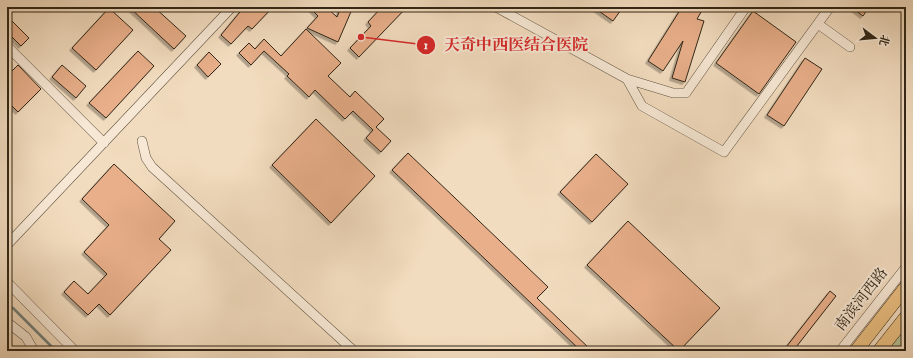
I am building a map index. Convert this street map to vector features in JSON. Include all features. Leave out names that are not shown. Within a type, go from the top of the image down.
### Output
[{"type":"highway","name":"南滨河西路","points":[[856,351],[906,286]]},
{"type":"highway","points":[[879,351],[906,317]]},
{"type":"street","points":[[7,245],[232,7]]},
{"type":"street","points":[[496,7],[627,79],[673,93],[686,93],[746,7]]},
{"type":"street","points":[[627,79],[642,106],[724,152],[830,7]]},
{"type":"street","points":[[818,24],[850,47]]},
{"type":"street","points":[[7,46],[104,142]]},
{"type":"street","points":[[142,142],[146,158],[152,167],[354,351]]},
{"type":"street","name":"南滨河西路","points":[[840,351],[906,267]]},
{"type":"street","points":[[7,282],[75,351]]},
{"type":"street","points":[[7,322],[26,337],[34,351]]},
{"type":"green space","points":[[906,323],[906,351],[884,351]]},
{"type":"building","points":[[129,7],[154,7],[186,36],[174,49]]},
{"type":"building","points":[[244,7],[273,7],[252,29],[248,26],[231,44],[221,35]]},
{"type":"building","points":[[309,7],[326,7],[337,17],[341,7],[353,7],[338,42],[307,28],[318,16]]},
{"type":"building","points":[[382,7],[407,7],[359,57],[350,48],[371,26],[368,22]]},
{"type":"building","points":[[593,7],[623,7],[613,21]]},
{"type":"building","points":[[682,7],[704,7],[697,19],[704,21],[685,82],[672,78],[683,41],[663,71],[648,61]]},
{"type":"building","points":[[851,7],[869,7],[863,16]]},
{"type":"building","points":[[109,8],[133,30],[96,70],[72,48]]},
{"type":"building","points":[[753,11],[796,42],[759,94],[716,63]]},
{"type":"building","points":[[7,16],[29,38],[21,46],[7,32]]},
{"type":"building","points":[[306,29],[341,63],[328,76],[350,97],[355,91],[384,119],[376,127],[391,141],[381,152],[366,138],[373,130],[353,111],[345,119],[315,90],[309,97],[287,76],[289,74],[264,51],[251,65],[239,53],[249,43],[255,49],[264,39],[281,56]]},
{"type":"building","points":[[138,51],[154,66],[106,118],[89,103]]},
{"type":"building","points":[[209,52],[221,64],[208,77],[197,65]]},
{"type":"building","points":[[805,58],[822,69],[784,126],[767,115]]},
{"type":"building","points":[[18,65],[41,89],[18,112],[7,101],[7,76]]},
{"type":"building","points":[[62,65],[86,86],[76,98],[52,77]]},
{"type":"building","points":[[316,119],[375,176],[331,223],[272,165]]},
{"type":"building","points":[[408,153],[548,287],[537,298],[592,351],[581,351],[392,170]]},
{"type":"building","points":[[596,154],[628,184],[592,222],[560,192]]},
{"type":"building","points":[[114,164],[175,221],[159,239],[171,250],[110,315],[99,304],[88,315],[64,292],[74,281],[88,294],[107,274],[84,252],[109,225],[82,199]]},
{"type":"building","points":[[628,221],[720,308],[679,351],[587,265]]},
{"type":"building","points":[[830,291],[836,296],[793,351],[783,351]]},
{"type":"waterway","points":[[7,305],[13,308],[56,351]]},
{"type":"place","name":"天奇中西医结合医院","points":[[361,37]]}]
